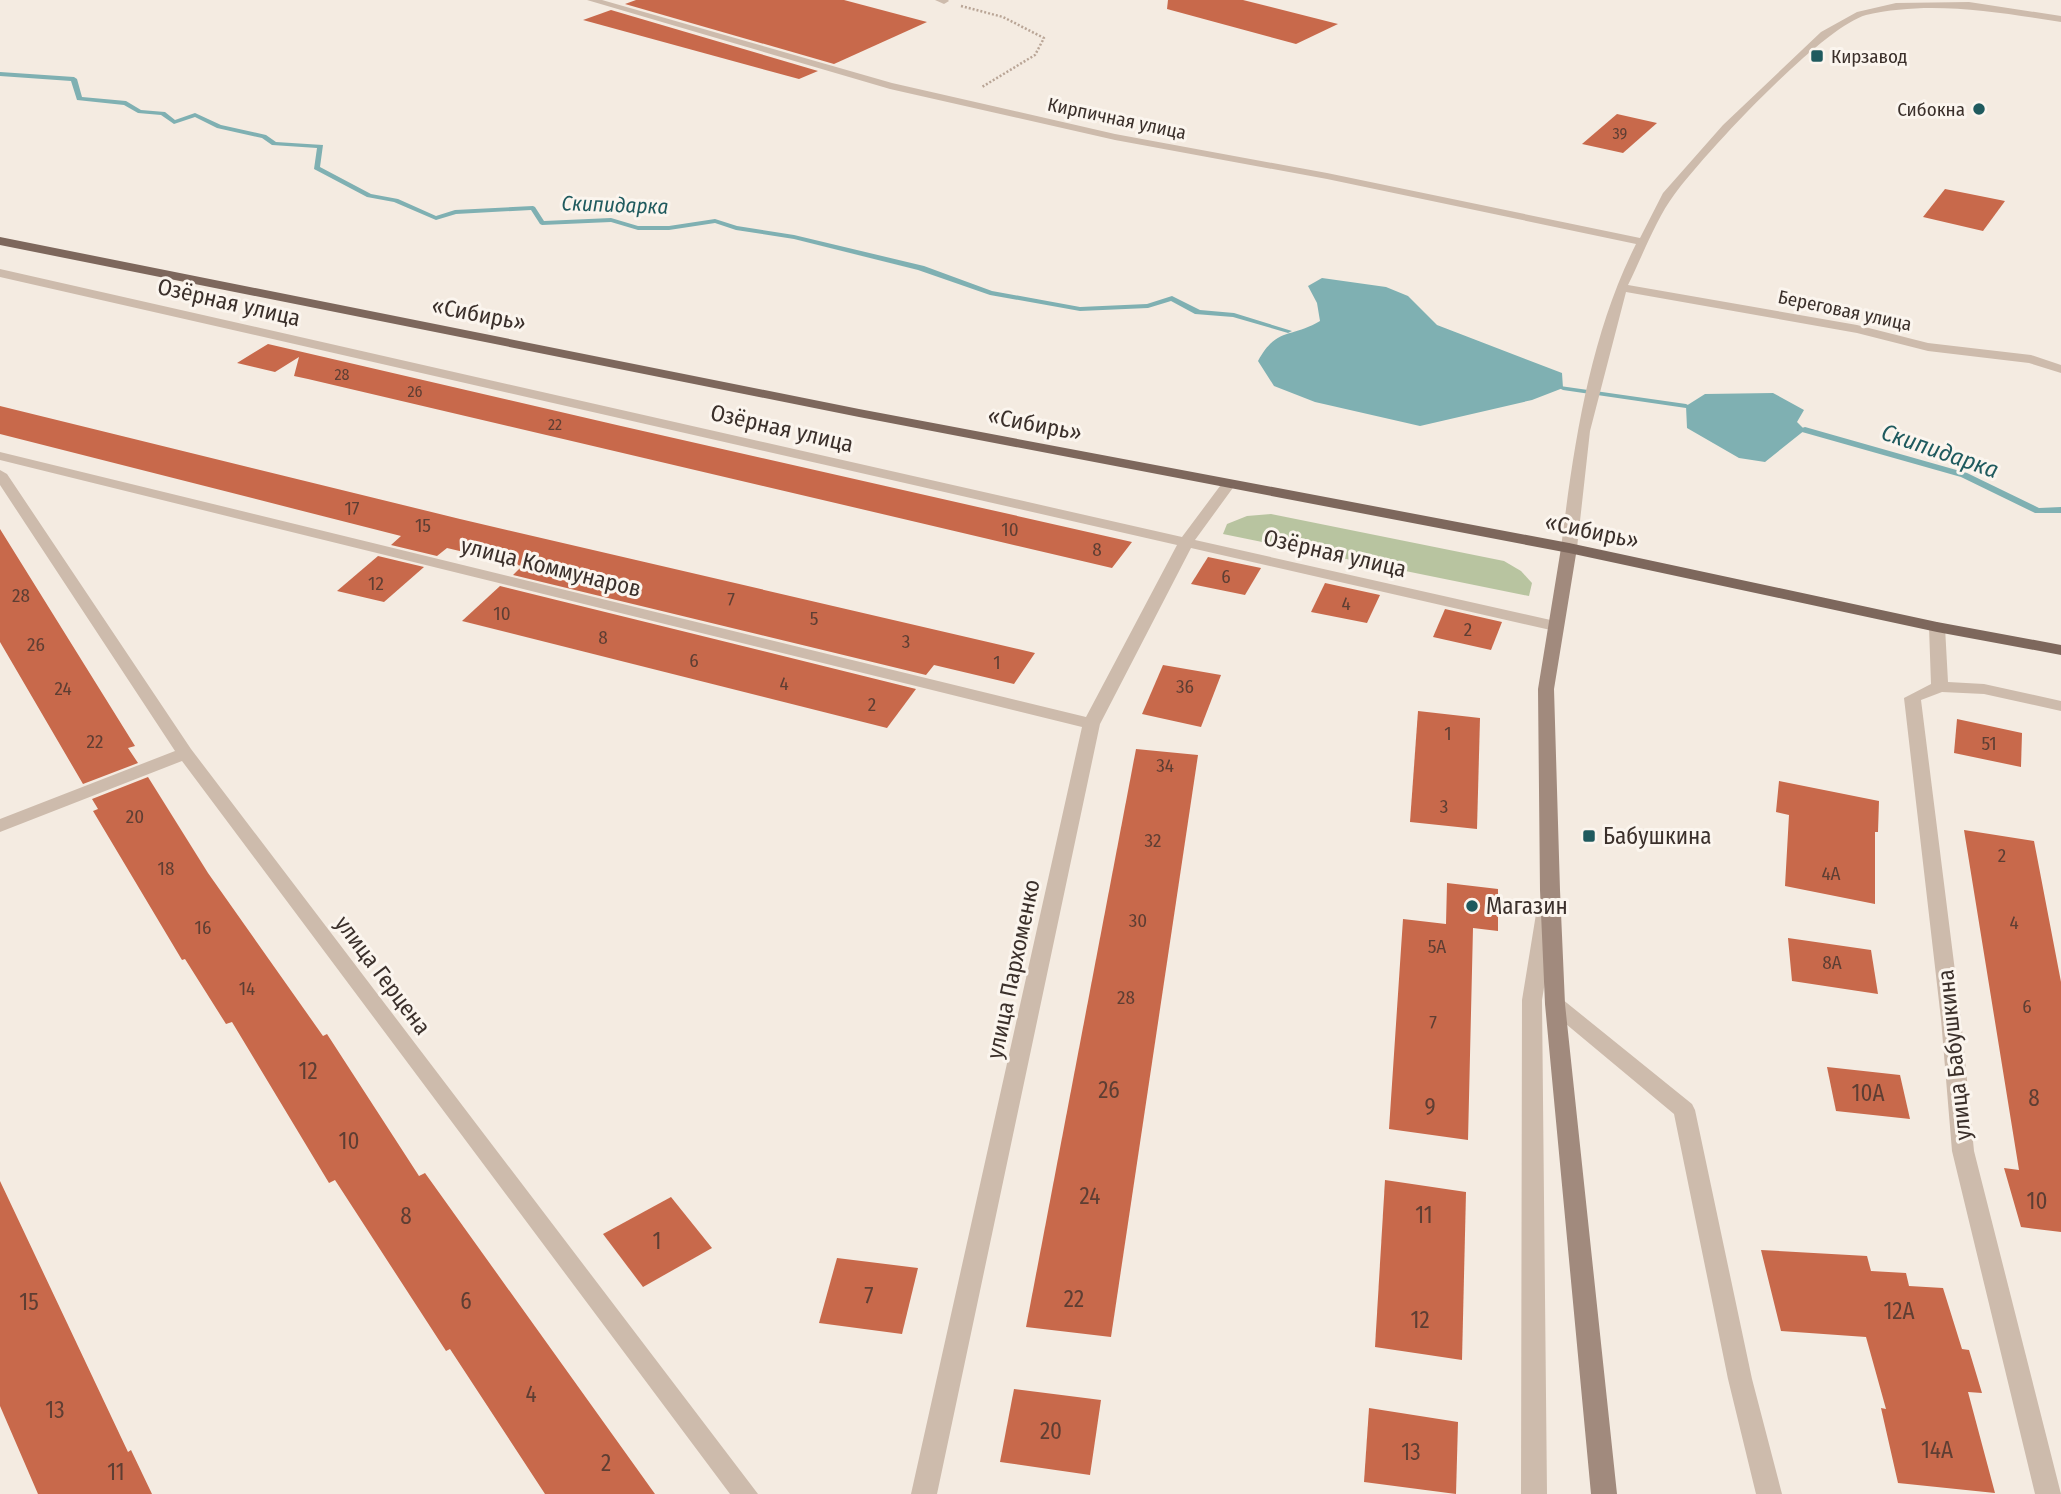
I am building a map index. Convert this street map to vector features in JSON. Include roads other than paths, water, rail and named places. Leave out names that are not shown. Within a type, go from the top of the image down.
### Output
[{"type":"main road","name":"«Сибирь»","points":[[0,241],[1228,485],[1569,548],[1937,627],[2061,650]]},
{"type":"street","name":"Кирпичная улица","points":[[592,0],[890,86],[1115,137],[1327,176],[1642,242]]},
{"type":"street","points":[[1604,1494],[1555,1004],[1546,690],[1569,548],[1583,430],[1622,287],[1667,195],[1727,127],[1824,34],[1860,14],[1896,6],[1969,5],[2061,19]]},
{"type":"street","name":"Озёрная улица","points":[[0,273],[1555,625]]},
{"type":"street","name":"Береговая улица","points":[[1622,287],[1857,330],[1928,347],[2031,359],[2061,369]]},
{"type":"street","name":"улица Коммунаров","points":[[0,456],[1091,724]]},
{"type":"street","name":"улица Герцена","points":[[0,474],[185,753],[745,1494]]},
{"type":"street","name":"улица Пархоменко","points":[[924,1494],[1091,724],[1186,542],[1228,485]]},
{"type":"street","points":[[1937,627],[1940,687],[1984,690],[2061,706]]},
{"type":"street","name":"улица Бабушкина","points":[[1940,687],[1912,698],[1951,1019],[1963,1151],[2048,1494]]},
{"type":"street","points":[[0,826],[185,753]]},
{"type":"street","points":[[1534,1494],[1532,1000],[1550,890]]},
{"type":"street","points":[[1555,1004],[1684,1110],[1740,1379],[1769,1494]]},
{"type":"water","points":[[1322,278],[1386,287],[1408,296],[1437,325],[1562,373],[1563,388],[1532,400],[1420,426],[1315,402],[1274,386],[1258,361],[1278,338],[1320,321],[1317,303],[1308,286]]},
{"type":"water","points":[[1773,393],[1804,410],[1797,422],[1805,430],[1765,462],[1739,458],[1687,428],[1686,406],[1705,394]]},
{"type":"waterway","name":"Скипидарка","points":[[0,74],[74,79],[79,99],[126,103],[140,112],[163,113],[174,122],[195,115],[219,127],[264,136],[274,144],[321,146],[316,168],[369,196],[396,200],[436,218],[455,212],[533,208],[542,223],[611,220],[638,228],[669,228],[715,221],[736,228],[794,237],[921,268],[990,293],[1080,309],[1148,306],[1172,298],[1198,312],[1234,315],[1288,331]]},
{"type":"waterway","name":"Скипидарка","points":[[1563,388],[1686,406]]},
{"type":"waterway","name":"Скипидарка","points":[[1805,430],[1964,475],[2038,511],[2061,510]]},
{"type":"place","name":"Кирзавод","points":[[1817,56]]},
{"type":"place","name":"Сибокна","points":[[1979,109]]},
{"type":"place","name":"Бабушкина","points":[[1589,836]]},
{"type":"place","name":"Магазин","points":[[1472,906]]}]
